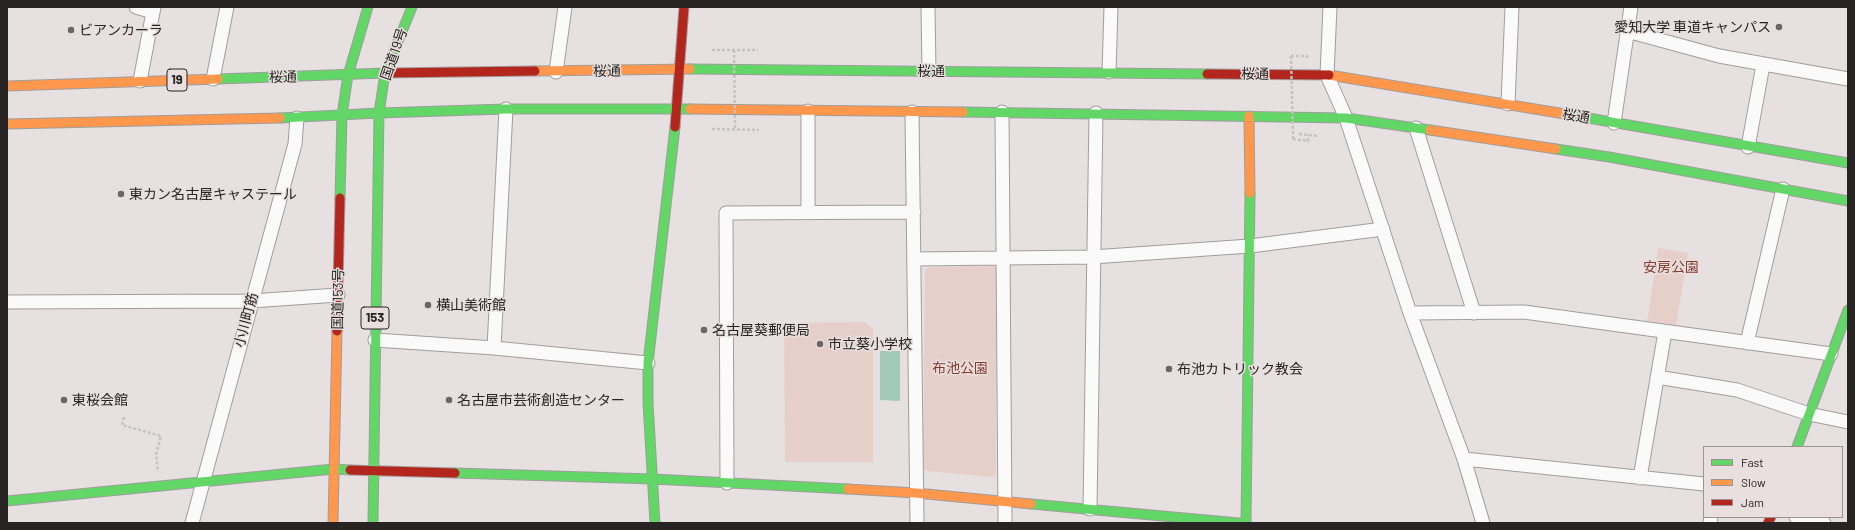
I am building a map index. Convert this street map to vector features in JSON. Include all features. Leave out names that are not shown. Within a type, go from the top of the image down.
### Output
[{"type":"main road","points":[[348,75],[368,7]]},
{"type":"main road","name":"国道19号","points":[[379,113],[385,73],[412,7]]},
{"type":"main road","points":[[655,523],[648,403],[648,363],[677,109],[684,7]]},
{"type":"main road","name":"桜通","points":[[7,86],[385,73],[556,72],[680,69],[929,70],[1328,75],[1508,104],[1748,147],[1848,163]]},
{"type":"main road","name":"国道153号","points":[[333,523],[342,115],[348,75]]},
{"type":"main road","points":[[7,124],[297,118],[379,113],[506,109],[1096,113],[1346,118],[1608,157],[1848,201]]},
{"type":"main road","name":"153","points":[[373,523],[375,469],[375,340],[379,113]]},
{"type":"main road","points":[[1246,523],[1250,246],[1249,116]]},
{"type":"main road","points":[[1797,446],[1848,310]]},
{"type":"main road","points":[[7,501],[204,483],[334,468],[653,479],[916,493],[1239,523]]},
{"type":"street","points":[[136,7],[154,10],[140,81]]},
{"type":"street","points":[[213,79],[227,7]]},
{"type":"street","points":[[556,72],[566,7]]},
{"type":"street","points":[[928,7],[929,70]]},
{"type":"street","points":[[1109,72],[1111,7]]},
{"type":"street","points":[[1330,7],[1328,75],[1346,118],[1410,313],[1464,459],[1483,523]]},
{"type":"street","points":[[1508,104],[1512,7]]},
{"type":"street","points":[[1614,123],[1631,7]]},
{"type":"street","points":[[1627,31],[1719,56],[1848,79]]},
{"type":"street","points":[[1748,147],[1763,64]]},
{"type":"street","points":[[494,348],[506,109]]},
{"type":"street","points":[[808,111],[808,213]]},
{"type":"street","points":[[912,112],[917,523]]},
{"type":"street","points":[[1002,112],[1005,523]]},
{"type":"street","points":[[1090,509],[1092,257],[1096,113]]},
{"type":"street","name":"小川町筋","points":[[192,523],[204,483],[251,301],[295,144],[297,118]]},
{"type":"street","points":[[1416,128],[1474,313]]},
{"type":"street","points":[[1747,343],[1783,189]]},
{"type":"street","points":[[727,483],[726,213],[914,212]]},
{"type":"street","points":[[914,259],[1092,257],[1250,246],[1383,229]]},
{"type":"street","points":[[7,302],[251,301],[338,295]]},
{"type":"street","points":[[1410,313],[1524,312],[1831,354]]},
{"type":"street","points":[[1640,478],[1665,332]]},
{"type":"street","points":[[375,340],[494,348],[648,363]]},
{"type":"street","points":[[1657,377],[1737,390],[1809,414],[1848,422]]},
{"type":"street","points":[[1464,459],[1703,484]]},
{"type":"street","points":[[1801,518],[1824,523]]},
{"type":"path","points":[[712,50],[758,50]]},
{"type":"path","points":[[734,50],[735,130]]},
{"type":"path","points":[[1307,60],[1307,56],[1291,56],[1293,139],[1308,141],[1308,135]]},
{"type":"path","points":[[712,129],[759,130]]},
{"type":"path","points":[[1299,134],[1318,136]]},
{"type":"path","points":[[124,417],[122,425],[161,436],[156,454],[159,487]]},
{"type":"green space","name":"安房公園","points":[[1658,248],[1688,253],[1676,326],[1647,322]]},
{"type":"green space","name":"布池公園","points":[[994,266],[996,268],[996,474],[993,477],[926,471],[923,467],[925,270],[929,267]]},
{"type":"green space","points":[[865,322],[873,329],[873,462],[785,462],[784,323]]},
{"type":"shaded area","points":[[880,351],[900,351],[900,401],[880,400]]},
{"type":"traffic: fast","points":[[340,198],[342,115],[348,75],[368,7]]},
{"type":"traffic: fast","points":[[373,523],[379,113],[385,73],[412,7]]},
{"type":"traffic: fast","points":[[690,69],[1207,74]]},
{"type":"traffic: fast","points":[[218,79],[385,73]]},
{"type":"traffic: fast","points":[[379,113],[506,109],[690,109]]},
{"type":"traffic: fast","points":[[963,112],[1346,118],[1430,130]]},
{"type":"traffic: fast","points":[[280,118],[379,113]]},
{"type":"traffic: fast","points":[[1565,114],[1848,163]]},
{"type":"traffic: fast","points":[[655,523],[648,403],[648,363],[675,127]]},
{"type":"traffic: fast","points":[[1556,149],[1609,157],[1848,201]]},
{"type":"traffic: fast","points":[[1246,523],[1250,193]]},
{"type":"traffic: fast","points":[[1797,446],[1848,310]]},
{"type":"traffic: fast","points":[[7,501],[334,469],[350,470]]},
{"type":"traffic: fast","points":[[455,473],[653,479],[848,489]]},
{"type":"traffic: fast","points":[[1031,504],[1239,523]]},
{"type":"traffic: slow","points":[[535,71],[690,69]]},
{"type":"traffic: slow","points":[[1329,75],[1565,114]]},
{"type":"traffic: slow","points":[[7,86],[218,79]]},
{"type":"traffic: slow","points":[[690,109],[963,112]]},
{"type":"traffic: slow","points":[[1249,116],[1250,193]]},
{"type":"traffic: slow","points":[[7,124],[280,118]]},
{"type":"traffic: slow","points":[[1430,130],[1556,149]]},
{"type":"traffic: slow","points":[[333,523],[337,331]]},
{"type":"traffic: slow","points":[[848,489],[916,493],[1031,504]]},
{"type":"traffic: jam","points":[[675,127],[684,7]]},
{"type":"traffic: jam","points":[[385,73],[535,71]]},
{"type":"traffic: jam","points":[[1207,74],[1329,75]]},
{"type":"traffic: jam","points":[[337,331],[340,198]]},
{"type":"traffic: jam","points":[[350,470],[455,473]]},
{"type":"traffic: jam","points":[[1768,523],[1770,518]]},
{"type":"place","name":"愛知大学 車道キャンパス","points":[[1779,27]]},
{"type":"place","name":"ビアンカーラ","points":[[71,30]]},
{"type":"place","name":"東カン名古屋キャステール","points":[[121,194]]},
{"type":"place","name":"横山美術館","points":[[428,305]]},
{"type":"place","name":"名古屋葵郵便局","points":[[704,330]]},
{"type":"place","name":"市立葵小学校","points":[[820,344]]},
{"type":"place","name":"布池カトリック教会","points":[[1169,369]]},
{"type":"place","name":"東桜会館","points":[[64,400]]},
{"type":"place","name":"名古屋市芸術創造センター","points":[[449,400]]}]
